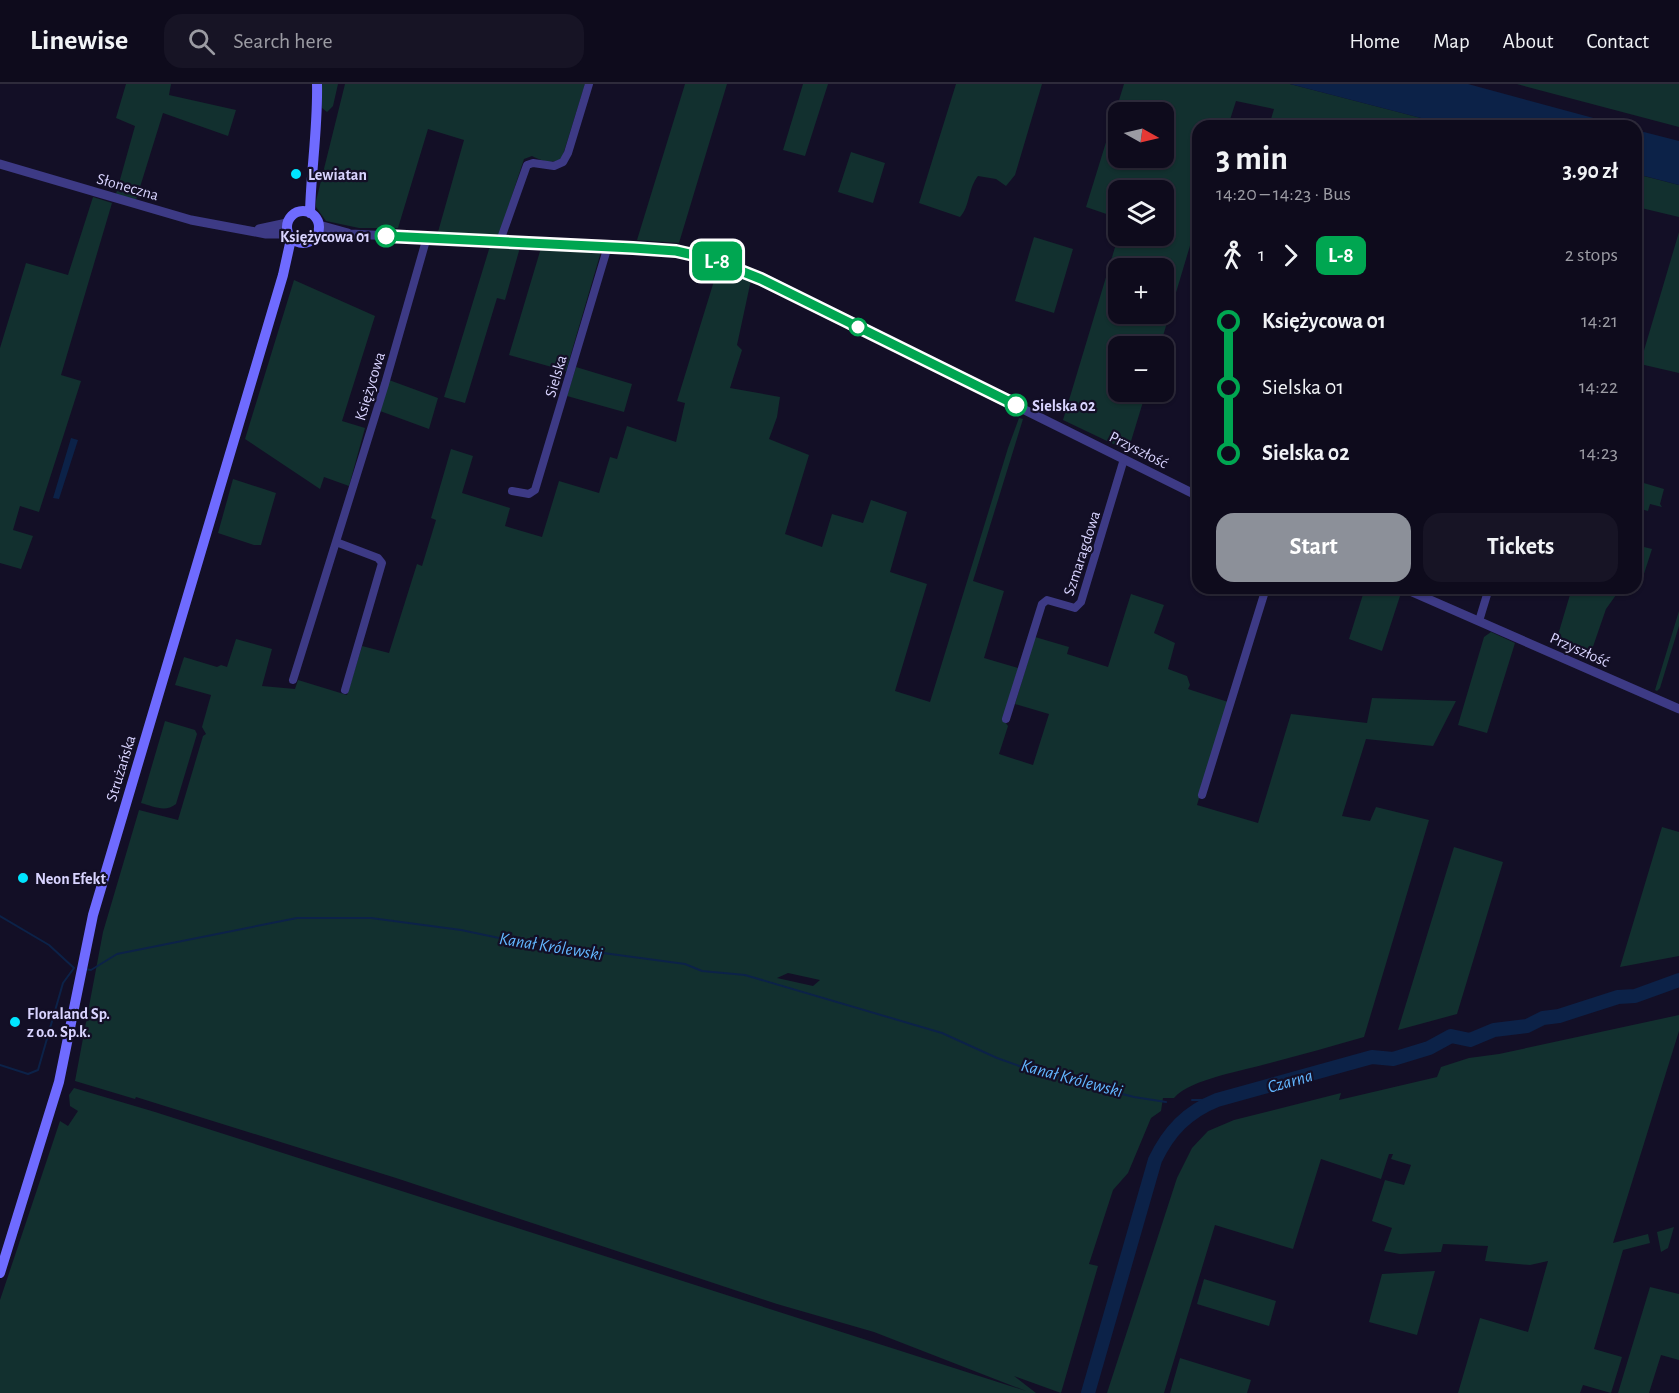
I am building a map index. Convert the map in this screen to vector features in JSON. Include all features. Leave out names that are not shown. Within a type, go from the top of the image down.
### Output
[{"type":"main road","points":[[305,212],[306,192],[310,186],[315,151],[317,84]]},
{"type":"main road","points":[[305,212],[318,220],[318,230],[311,241],[292,235],[292,215],[305,212]]},
{"type":"main road","name":"Strużańska","points":[[0,1273],[56,1091],[92,921],[125,802],[283,275],[292,235]]},
{"type":"street","points":[[500,241],[527,165],[531,163],[554,166],[563,162],[566,157],[589,84]]},
{"type":"street","name":"Słoneczna","points":[[0,164],[190,220],[292,235]]},
{"type":"street","name":"Przyszłość","points":[[318,230],[350,234],[608,246],[692,254],[734,268],[1192,493]]},
{"type":"street","name":"Księżycowa","points":[[292,680],[385,384],[427,237]]},
{"type":"street","name":"Sielska","points":[[512,491],[529,494],[535,490],[608,246]]},
{"type":"street","name":"Szmaragdowa","points":[[1006,719],[1042,604],[1047,600],[1073,608],[1081,602],[1124,459]]},
{"type":"street","points":[[336,542],[378,558],[382,562],[345,690]]},
{"type":"street","points":[[1202,795],[1264,594]]},
{"type":"street","name":"Przyszłość","points":[[1417,594],[1679,709]]},
{"type":"street","points":[[1479,621],[1487,594]]},
{"type":"green space","points":[[126,84],[171,84],[169,95],[236,110],[228,136],[163,113],[136,200],[116,194],[135,126],[116,118]]},
{"type":"green space","points":[[321,84],[338,84],[333,106],[327,112],[322,108]]},
{"type":"green space","points":[[345,84],[585,84],[562,158],[551,162],[532,156],[524,159],[499,235],[438,232],[464,140],[428,129],[398,228],[359,228],[326,221],[316,207],[316,201]]},
{"type":"green space","points":[[685,84],[727,84],[679,243],[637,240]]},
{"type":"green space","points":[[803,84],[828,84],[805,156],[783,150]]},
{"type":"green space","points":[[956,84],[1042,84],[1015,175],[1006,186],[996,179],[978,176],[972,186],[966,208],[960,217],[919,203]]},
{"type":"green space","points":[[1124,84],[1290,84],[1429,120],[1271,120],[1274,109],[1236,101],[1230,120],[1192,120],[1192,239],[1174,299],[1174,258],[1112,258],[1115,246],[1174,246],[1174,180],[1108,180],[1108,215],[1086,207],[1108,136],[1108,168],[1174,168],[1174,102],[1118,102]]},
{"type":"green space","points":[[1517,84],[1679,84],[1679,127],[1539,90]]},
{"type":"green space","points":[[851,152],[885,163],[873,203],[838,192]]},
{"type":"green space","points":[[1642,176],[1679,185],[1679,217],[1642,208]]},
{"type":"green space","points":[[93,197],[112,203],[61,375],[81,381],[39,512],[20,506],[13,530],[33,536],[21,569],[0,563],[0,348],[26,263],[68,275]]},
{"type":"green space","points":[[1679,232],[1679,373],[1642,364],[1642,357]]},
{"type":"green space","points":[[1034,237],[1073,249],[1054,313],[1015,301]]},
{"type":"green space","points":[[490,246],[518,247],[519,251],[505,300],[497,298],[465,403],[444,397]]},
{"type":"green space","points":[[541,248],[600,251],[566,371],[509,355]]},
{"type":"green space","points":[[718,268],[751,280],[737,345],[742,350],[730,388],[780,397],[777,417],[769,439],[809,455],[785,534],[822,547],[832,514],[863,523],[871,500],[907,512],[890,572],[927,584],[895,691],[930,702],[1008,448],[1019,418],[1023,419],[973,581],[1004,591],[984,658],[1018,668],[1003,719],[1008,726],[999,754],[1033,765],[1049,714],[1015,704],[1035,637],[1069,647],[1067,654],[1108,667],[1131,594],[1164,605],[1154,633],[1175,643],[1168,669],[1187,676],[1190,685],[1188,689],[1228,702],[1197,805],[1258,823],[1291,714],[1367,723],[1372,698],[1456,701],[1433,746],[1366,739],[1342,816],[1370,821],[1376,807],[1429,820],[1364,1037],[1205,1080],[1182,1091],[1174,1098],[1163,1098],[1161,1111],[1151,1118],[1128,1173],[1113,1190],[1089,1264],[1098,1266],[1061,1393],[1014,1376],[1036,1393],[0,1393],[0,1300],[60,1121],[68,1126],[78,1111],[70,1106],[69,1095],[74,1088],[1026,1391],[874,1332],[777,1304],[396,1178],[136,1097],[135,1099],[75,1081],[103,932],[139,810],[178,820],[203,736],[206,734],[202,727],[211,695],[175,685],[184,657],[217,667],[221,665],[227,667],[236,639],[272,649],[262,686],[295,689],[298,680],[347,695],[362,646],[389,653],[417,564],[422,566],[436,520],[431,518],[451,449],[473,456],[462,493],[510,508],[505,526],[542,537],[559,481],[599,493],[610,457],[617,459],[627,426],[676,442],[685,403],[677,401]],"holes":[[[530,937],[559,941],[556,951],[529,950]],[[788,973],[820,980],[813,986],[777,978]]]},
{"type":"green space","points":[[1108,271],[1108,324],[1167,324],[1163,336],[1108,336],[1108,402],[1143,402],[1128,451],[1063,420]]},
{"type":"green space","points":[[294,280],[375,316],[342,421],[365,428],[349,486],[324,477],[320,489],[245,439]]},
{"type":"green space","points":[[576,367],[632,384],[624,412],[567,396]]},
{"type":"green space","points":[[389,380],[438,398],[429,429],[380,411]]},
{"type":"green space","points":[[233,479],[276,493],[261,545],[254,545],[218,533]]},
{"type":"green space","points":[[1642,482],[1664,489],[1660,504],[1662,507],[1650,504],[1648,511],[1642,509]]},
{"type":"green space","points":[[1642,546],[1652,549],[1642,580]]},
{"type":"green space","points":[[1363,594],[1400,596],[1382,651],[1349,639]]},
{"type":"green space","points":[[1570,594],[1620,594],[1616,595],[1606,609],[1588,661],[1555,645]]},
{"type":"green space","points":[[1679,611],[1679,626],[1660,688],[1657,691],[1655,690]]},
{"type":"green space","points":[[1491,632],[1515,643],[1487,733],[1458,725],[1484,637]]},
{"type":"green space","points":[[165,721],[195,730],[197,734],[176,804],[168,808],[141,803]]},
{"type":"green space","points":[[1662,827],[1679,832],[1679,956],[1620,967]]},
{"type":"green space","points":[[1454,847],[1503,862],[1457,1014],[1398,1030]]},
{"type":"green space","points":[[1679,1015],[1679,1031],[1613,1243],[1648,1234],[1650,1243],[1623,1250],[1594,1349],[1622,1357],[1611,1393],[1583,1385],[1580,1393],[1458,1393],[1480,1318],[1528,1332],[1548,1261],[1530,1265],[1485,1261],[1488,1246],[1443,1244],[1441,1252],[1400,1254],[1384,1251],[1392,1228],[1372,1221],[1385,1180],[1404,1185],[1411,1165],[1391,1159],[1393,1154],[1389,1154],[1381,1179],[1321,1159],[1293,1249],[1215,1225],[1164,1393],[1107,1393],[1177,1178],[1192,1148],[1208,1131],[1234,1120],[1341,1093],[1339,1100],[1437,1077],[1441,1067],[1469,1058],[1499,1054]]},
{"type":"green space","points":[[1674,1227],[1668,1248],[1661,1252],[1657,1232]]},
{"type":"green space","points":[[1435,1271],[1417,1335],[1369,1322],[1382,1274]]},
{"type":"green space","points":[[1204,1279],[1276,1301],[1269,1326],[1197,1304]]},
{"type":"green space","points":[[1650,1287],[1679,1294],[1679,1360],[1661,1355],[1649,1393],[1618,1393]]},
{"type":"green space","points":[[1180,1358],[1251,1380],[1247,1393],[1170,1393]]},
{"type":"water","points":[[1290,84],[1468,84],[1601,120],[1429,120]]},
{"type":"water","points":[[1642,132],[1679,141],[1679,185],[1642,175]]},
{"type":"water","points":[[71,438],[78,440],[59,499],[53,498]]},
{"type":"waterway","points":[[0,916],[49,945],[74,968]]},
{"type":"waterway","name":"Kanał Królewski","points":[[85,969],[91,970],[117,954],[297,918],[371,918],[461,930],[514,941],[685,964],[702,971],[745,975],[942,1033],[997,1058],[1036,1072],[1134,1097],[1166,1102]]},
{"type":"waterway","name":"Kanał Królewski","points":[[0,1065],[28,1074],[38,1070],[63,983],[74,968]]},
{"type":"waterway","name":"Czarna","points":[[1088,1393],[1155,1160],[1173,1131],[1197,1110],[1217,1100],[1372,1057],[1393,1059],[1429,1048],[1451,1036],[1470,1040],[1494,1030],[1527,1026],[1543,1018],[1559,1016],[1618,997],[1635,996],[1679,980]]},
{"type":"waterway","name":"Kanał Królewski","points":[[1192,1100],[1217,1100]]},
{"type":"bus line","name":"L-8","points":[[386,236],[676,251],[711,259],[761,279],[1016,405]]},
{"type":"place","name":"Lewiatan","points":[[296,174]]},
{"type":"place","name":"Księżycowa 01","points":[[386,236]]},
{"type":"place","name":"Sielska 02","points":[[1016,405]]},
{"type":"place","name":"Neon Efekt","points":[[23,878]]},
{"type":"place","name":"Floraland Sp. z o.o. Sp.k.","points":[[15,1022]]}]
